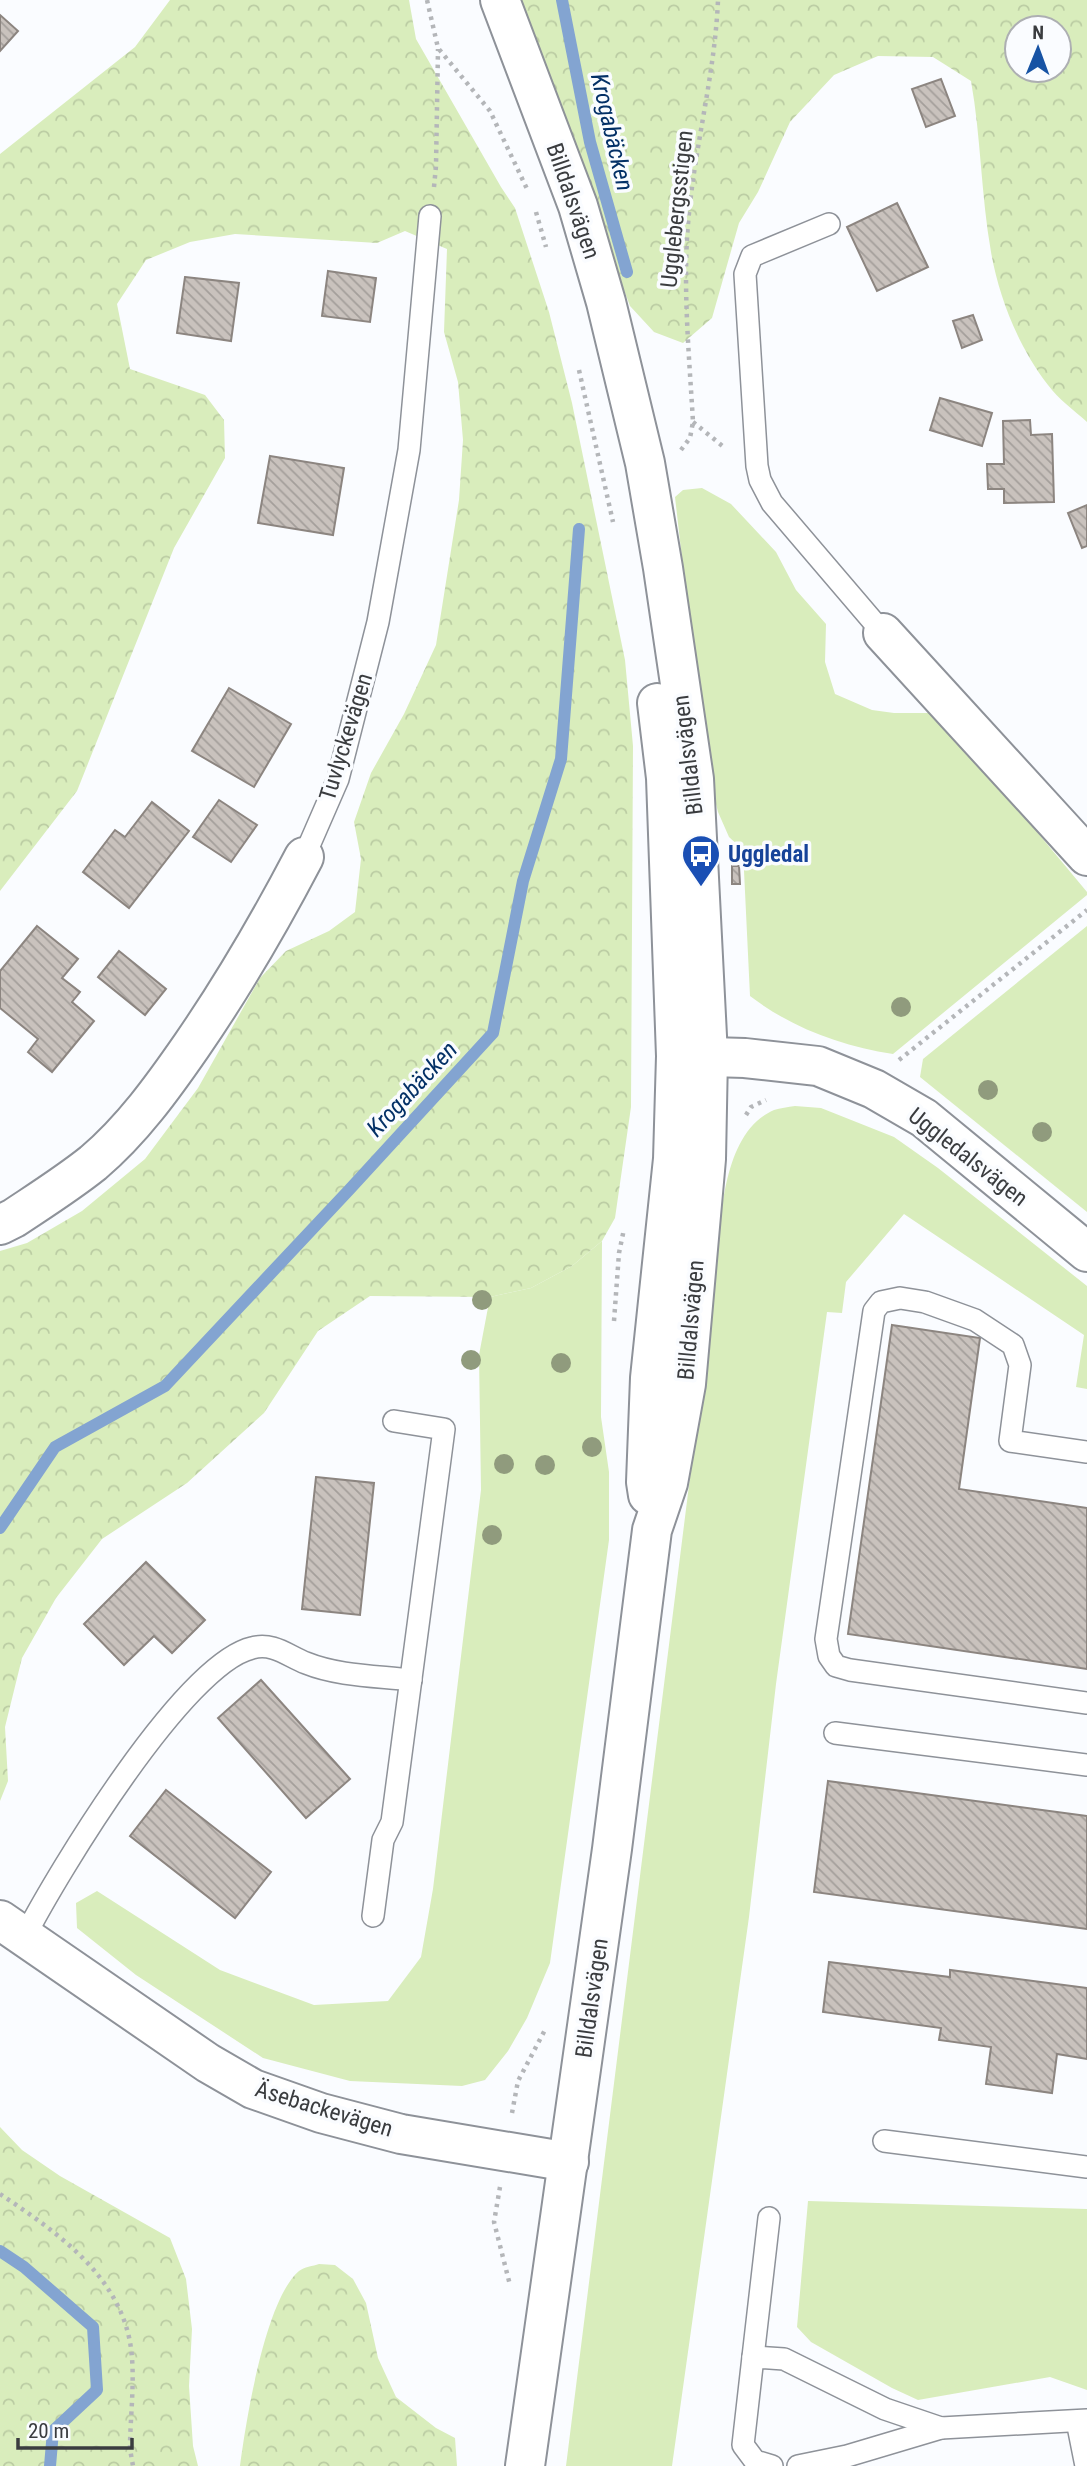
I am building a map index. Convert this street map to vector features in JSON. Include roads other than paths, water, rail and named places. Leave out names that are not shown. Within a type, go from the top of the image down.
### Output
[{"type":"street","name":"Billdalsvägen","points":[[472,0],[554,212],[583,306],[619,468],[643,591],[666,778],[692,1056]]},
{"type":"street","name":"Billdalsvägen","points":[[500,0],[578,206],[606,302],[645,463],[694,779],[692,1056],[673,1159],[650,1378],[646,1482],[652,1530],[526,2466]]},
{"type":"street","points":[[883,633],[1087,856]]},
{"type":"street","name":"Tuvlyckevägen","points":[[0,1225],[25,1211],[93,1162],[124,1133],[162,1089],[225,997],[304,857]]},
{"type":"street","name":"Uggledalsvägen","points":[[692,1056],[745,1058],[818,1066],[874,1089],[924,1118],[1087,1252]]},
{"type":"street","name":"Äsebackevägen","points":[[12,1928],[208,2063],[253,2089],[321,2113],[401,2134],[569,2162]]},
{"type":"lane","name":"Tuvlyckevägen","points":[[304,857],[338,779],[378,622],[409,450],[430,216]]},
{"type":"lane","points":[[829,224],[752,256],[745,274],[757,466],[760,480],[772,503],[883,633]]},
{"type":"lane","points":[[1087,1452],[1010,1441],[1020,1364],[1013,1345],[975,1320],[925,1302],[900,1298],[881,1301],[874,1311],[827,1639],[829,1656],[836,1666],[843,1668],[1087,1703]]},
{"type":"lane","points":[[373,1916],[383,1840],[391,1822],[444,1429],[394,1421]]},
{"type":"lane","points":[[12,1928],[46,1895],[159,1726],[220,1664],[252,1648],[278,1648],[307,1664],[333,1671],[411,1680]]},
{"type":"lane","points":[[835,1733],[1087,1765]]},
{"type":"lane","points":[[884,2141],[1087,2166]]},
{"type":"lane","points":[[769,2218],[743,2445],[755,2460],[772,2466]]},
{"type":"lane","points":[[753,2357],[785,2359],[885,2409],[941,2428]]},
{"type":"lane","points":[[798,2466],[848,2456],[941,2428],[1082,2421],[1086,2466]]},
{"type":"waterway","name":"Krogabäcken","points":[[562,0],[590,142],[627,272]]},
{"type":"waterway","name":"Krogabäcken","points":[[0,1528],[55,1447],[165,1386],[493,1033],[523,881],[561,759],[579,529]]},
{"type":"waterway","name":"Krogabäcken","points":[[0,2251],[24,2267],[93,2327],[97,2390],[53,2431],[50,2466]]},
{"type":"place","name":"Uggledal","points":[[701,888]]}]
